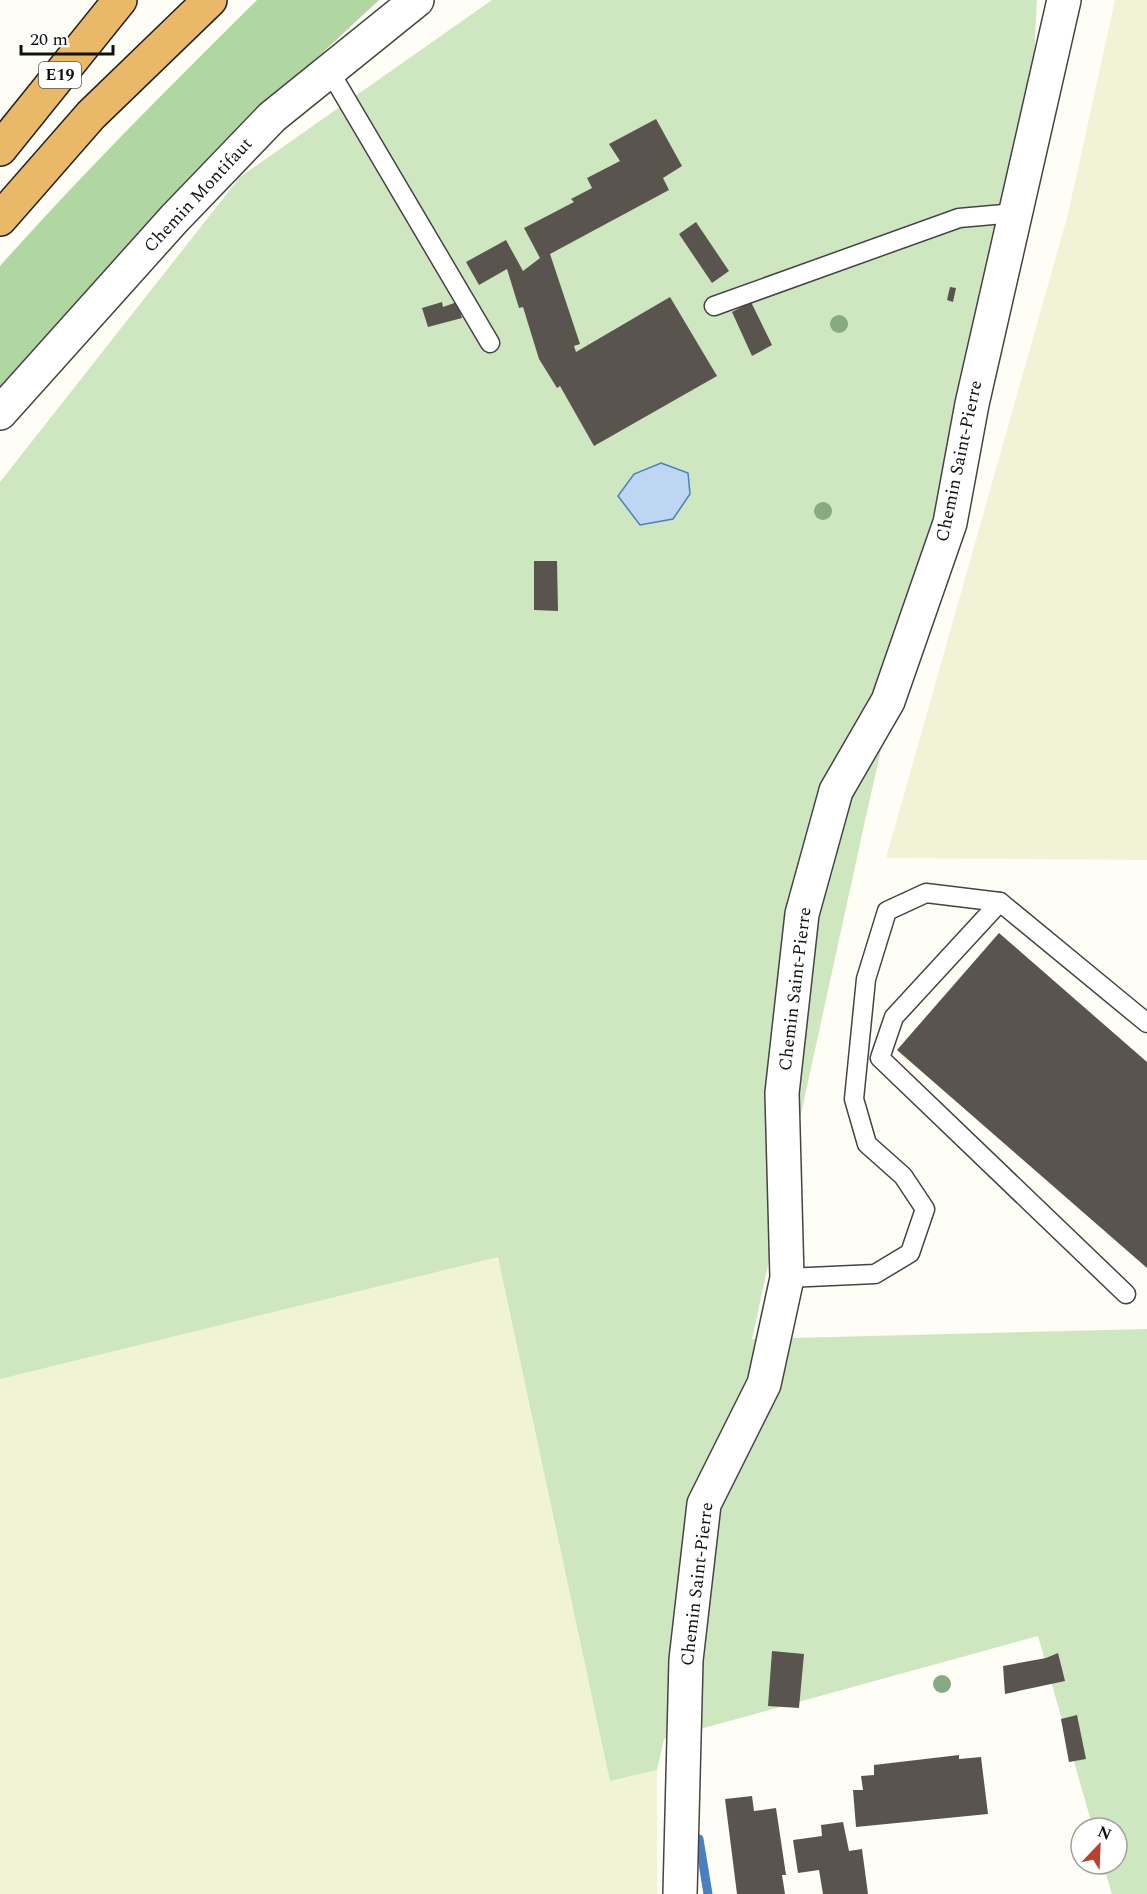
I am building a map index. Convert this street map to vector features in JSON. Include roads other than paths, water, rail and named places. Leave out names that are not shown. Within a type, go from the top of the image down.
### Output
[{"type":"highway","name":"E19","points":[[0,149],[120,0]]},
{"type":"highway","points":[[0,219],[91,115],[210,0]]},
{"type":"street","name":"Chemin Montifaut","points":[[0,412],[174,219],[272,117],[417,0]]},
{"type":"street","name":"Chemin Saint-Pierre","points":[[680,1894],[686,1660],[704,1504],[764,1384],[787,1278],[782,1093],[802,915],[836,791],[888,701],[950,523],[972,404],[1065,0]]},
{"type":"lane","points":[[329,70],[490,343]]},
{"type":"lane","points":[[714,306],[958,218],[1015,213]]},
{"type":"lane","points":[[787,1278],[875,1274],[910,1253],[926,1209],[903,1176],[867,1144],[854,1099],[866,979],[887,911],[926,893],[1000,902],[1147,1023]]},
{"type":"lane","points":[[1000,902],[894,1017],[880,1058],[1126,1294]]},
{"type":"water","points":[[661,463],[688,473],[690,494],[673,519],[640,525],[618,496],[634,474]]},
{"type":"waterway","points":[[699,1839],[708,1894]]}]
